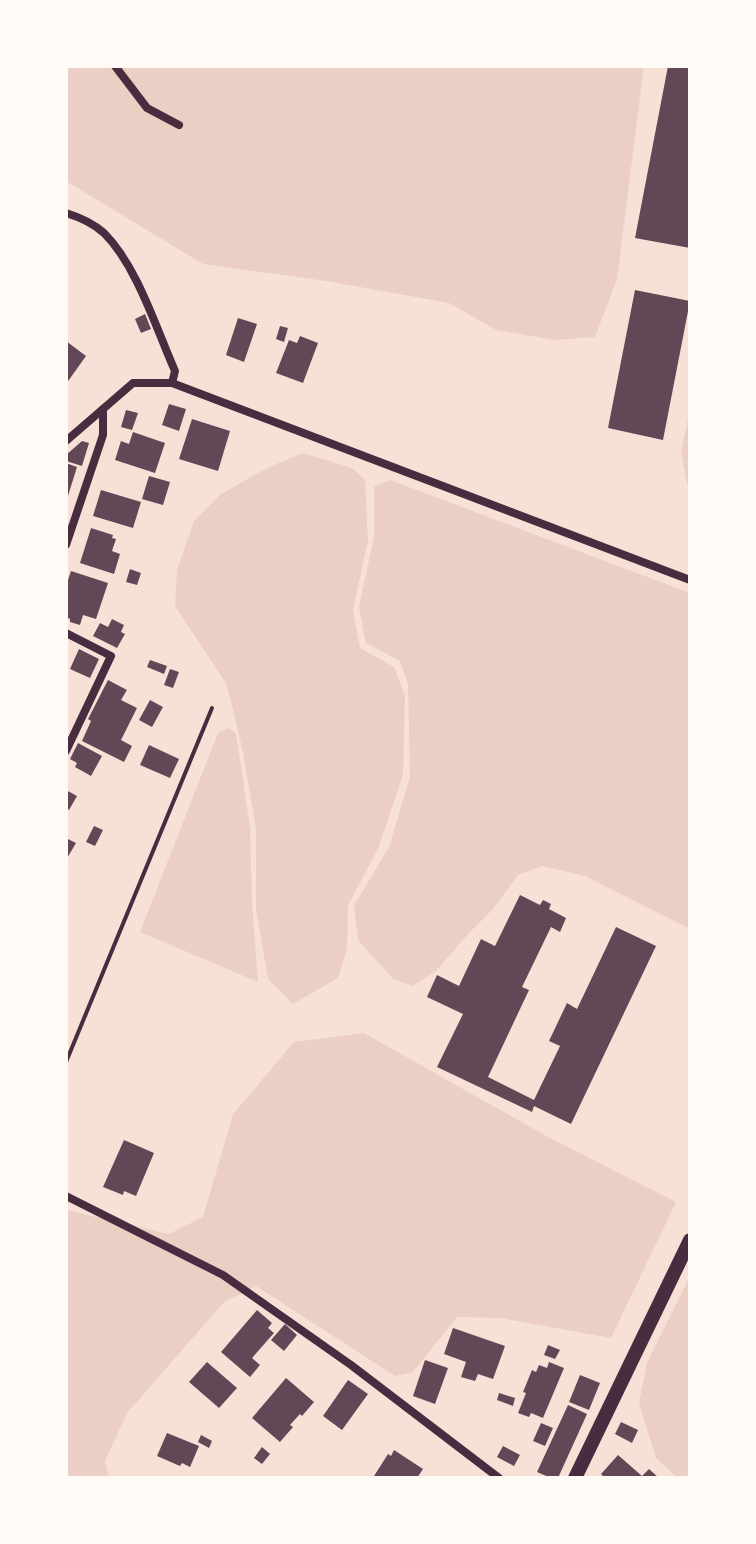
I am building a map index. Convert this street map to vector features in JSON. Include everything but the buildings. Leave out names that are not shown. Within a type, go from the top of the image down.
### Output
[{"type":"street","points":[[115,66],[147,108],[179,125]]},
{"type":"street","points":[[66,213],[103,231],[128,262],[175,371],[172,383]]},
{"type":"street","points":[[66,441],[133,383],[172,383],[690,580]]},
{"type":"street","points":[[66,545],[103,435],[103,409]]},
{"type":"street","points":[[66,633],[111,656],[66,751]]},
{"type":"street","points":[[66,1196],[223,1275],[351,1365],[499,1478]]},
{"type":"street","points":[[575,1478],[690,1240]]},
{"type":"path","points":[[66,1062],[212,708]]},
{"type":"shaded area","points":[[66,66],[644,66],[617,279],[595,337],[555,340],[496,330],[449,303],[326,281],[203,264],[66,181]]},
{"type":"shaded area","points":[[690,409],[690,498],[681,452]]},
{"type":"shaded area","points":[[303,453],[352,468],[365,480],[368,541],[353,610],[360,648],[394,667],[405,696],[403,775],[378,849],[348,905],[347,949],[338,978],[293,1004],[268,979],[256,909],[256,830],[243,752],[227,685],[175,606],[177,570],[194,521],[221,494],[269,467]]},
{"type":"shaded area","points":[[390,480],[690,593],[690,929],[585,876],[542,866],[518,875],[493,909],[436,971],[412,986],[393,979],[358,940],[354,906],[389,847],[410,777],[408,684],[400,661],[366,643],[359,607],[374,537],[374,487]]},
{"type":"shaded area","points":[[229,728],[236,733],[250,827],[258,982],[140,932],[218,733]]},
{"type":"shaded area","points":[[364,1033],[550,1138],[676,1202],[611,1338],[500,1318],[457,1317],[412,1373],[395,1376],[256,1286],[223,1303],[127,1413],[105,1461],[109,1478],[66,1478],[66,1210],[169,1234],[203,1217],[233,1114],[294,1042]]},
{"type":"shaded area","points":[[690,1276],[690,1478],[677,1478],[656,1458],[639,1403],[647,1363]]}]
